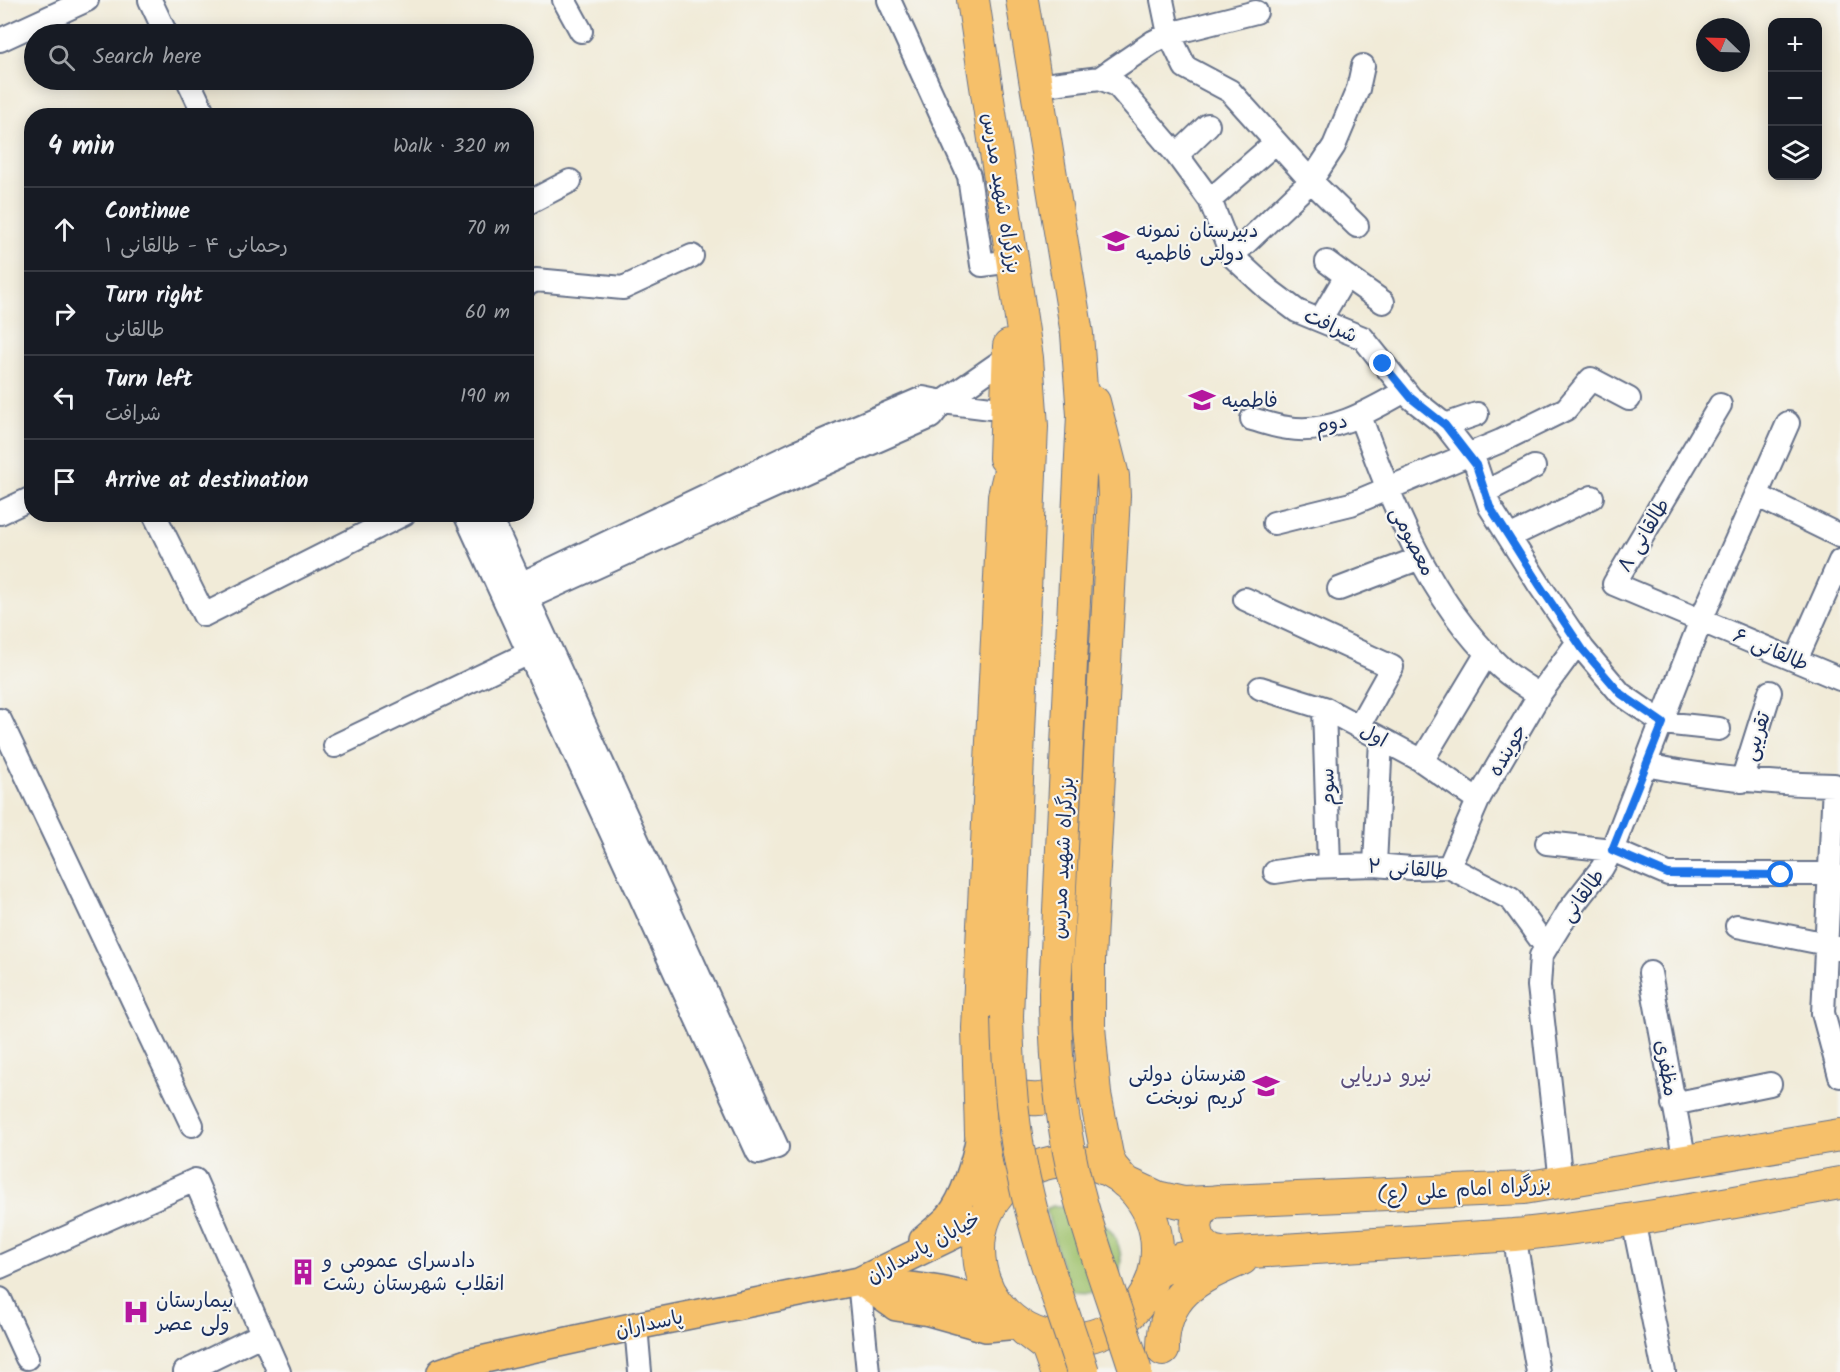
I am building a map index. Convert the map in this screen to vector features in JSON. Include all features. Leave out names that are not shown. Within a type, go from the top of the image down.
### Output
[{"type":"highway","name":"بزرگراه شهید مدرس","points":[[973,0],[1030,385],[1032,439],[1008,1004],[1008,1059],[1017,1140],[1030,1206],[1083,1372]]},
{"type":"highway","name":"بزرگراه شهید مدرس","points":[[1022,0],[1077,334],[1114,487],[1089,973],[1090,1046],[1095,1094],[1107,1155],[1113,1170],[1124,1180]]},
{"type":"highway","points":[[1004,496],[1012,261]]},
{"type":"highway","name":"بزرگراه شهید مدرس","points":[[1077,334],[1083,415],[1055,993],[1056,1052],[1062,1105],[1082,1205],[1136,1372]]},
{"type":"highway","name":"بزرگراه شهید مدرس","points":[[988,1210],[990,1182],[981,1128],[978,1019],[1004,496],[1030,385]]},
{"type":"highway","points":[[978,1053],[984,1070],[999,1088],[1016,1096],[1038,1099],[1056,1095],[1075,1082],[1086,1066],[1090,1046]]},
{"type":"highway","name":"بزرگراه امام علی (ع)","points":[[1124,1180],[1152,1195],[1172,1201],[1517,1189],[1840,1136]]},
{"type":"highway","points":[[1056,1372],[1045,1345],[1014,1321],[988,1291],[980,1266],[979,1241],[988,1210],[1002,1191],[1014,1179],[1029,1170],[1049,1163],[1070,1161],[1091,1164],[1107,1170],[1124,1180],[1140,1198],[1153,1224],[1157,1249],[1149,1305],[1166,1361]]},
{"type":"highway","points":[[1014,1321],[1037,1335],[1061,1340],[1078,1340],[1099,1335],[1117,1325],[1130,1314],[1143,1298],[1153,1276],[1187,1257],[1514,1235],[1633,1220],[1840,1183]]},
{"type":"highway","points":[[1217,1201],[1202,1210],[1197,1218],[1196,1227],[1199,1240],[1205,1247],[1221,1253]]},
{"type":"highway","points":[[1166,1361],[1163,1335],[1168,1316],[1183,1292],[1203,1277],[1262,1251]]},
{"type":"main road","points":[[898,1262],[946,1220],[954,1210],[977,1152],[981,1128]]},
{"type":"main road","name":"خیابان پاسداران","points":[[859,1281],[957,1234],[988,1210]]},
{"type":"main road","name":"خیابان پاسداران","points":[[859,1281],[935,1290],[981,1301],[1014,1321]]},
{"type":"main road","name":"پاسداران","points":[[441,1372],[468,1363],[636,1326],[859,1281]]},
{"type":"street","points":[[35,24],[87,0]]},
{"type":"street","points":[[150,0],[161,24]]},
{"type":"street","points":[[564,0],[581,31]]},
{"type":"street","points":[[889,0],[969,176],[982,265],[1012,261]]},
{"type":"street","points":[[1162,0],[1169,34],[1185,67],[1230,91],[1311,181],[1357,225]]},
{"type":"street","points":[[1036,86],[1100,78],[1153,42],[1169,34],[1256,12]]},
{"type":"street","points":[[0,40],[24,29]]},
{"type":"street","points":[[1232,256],[1311,181],[1334,146],[1358,89],[1363,66]]},
{"type":"street","name":"شرافت","points":[[1100,78],[1117,85],[1177,155],[1210,200],[1232,256],[1269,290],[1297,311],[1363,338],[1411,398],[1445,425],[1476,465],[1490,507],[1578,642],[1621,694],[1663,723]]},
{"type":"street","points":[[193,90],[201,108]]},
{"type":"street","points":[[1177,155],[1208,125]]},
{"type":"street","points":[[1210,200],[1267,150]]},
{"type":"street","points":[[534,200],[570,181]]},
{"type":"street","points":[[534,281],[623,288],[692,256]]},
{"type":"street","points":[[1327,262],[1383,302]]},
{"type":"street","points":[[1320,320],[1346,276]]},
{"type":"street","points":[[943,402],[1009,356]]},
{"type":"street","points":[[1274,523],[1351,504],[1501,441],[1566,409],[1591,379],[1629,399]]},
{"type":"street","name":"دوم","points":[[1251,419],[1289,429],[1320,427],[1360,416],[1405,391]]},
{"type":"street","points":[[505,602],[525,591],[531,579],[802,461],[923,398],[1007,410]]},
{"type":"street","name":"طالقانی ۸","points":[[1701,620],[1614,584],[1720,405]]},
{"type":"street","points":[[1445,425],[1477,414]]},
{"type":"street","name":"معصومی","points":[[1360,416],[1387,489],[1420,558],[1445,602],[1500,667],[1539,695]]},
{"type":"street","name":"طالقانی","points":[[1561,1182],[1539,986],[1541,956],[1570,909],[1602,868],[1612,850],[1701,620],[1788,423]]},
{"type":"street","points":[[1485,492],[1534,467]]},
{"type":"street","points":[[1756,495],[1840,536]]},
{"type":"street","points":[[1509,537],[1592,496]]},
{"type":"street","points":[[0,513],[24,502]]},
{"type":"street","points":[[158,522],[204,615],[388,522]]},
{"type":"street","points":[[469,522],[758,1153],[777,1147],[493,522]]},
{"type":"street","points":[[1339,589],[1420,558]]},
{"type":"street","points":[[1796,660],[1840,561]]},
{"type":"street","points":[[1245,598],[1392,667],[1359,726]]},
{"type":"street","name":"طالقانی ۶","points":[[1701,620],[1840,679]]},
{"type":"street","name":"جوینده","points":[[1449,867],[1478,800],[1539,695],[1578,642]]},
{"type":"street","points":[[335,746],[529,653]]},
{"type":"street","points":[[1422,761],[1487,653]]},
{"type":"street","name":"اول","points":[[1260,688],[1324,708],[1422,761],[1478,800]]},
{"type":"street","name":"تقریبی","points":[[1742,781],[1770,692]]},
{"type":"street","name":"سوم","points":[[1324,708],[1329,866]]},
{"type":"street","points":[[0,720],[192,1125]]},
{"type":"street","points":[[1663,723],[1719,729]]},
{"type":"street","points":[[1375,865],[1381,739]]},
{"type":"street","points":[[1645,765],[1742,781],[1834,785],[1833,947],[1823,1012],[1840,1073]]},
{"type":"street","points":[[1547,843],[1612,850],[1668,874],[1835,876]]},
{"type":"street","name":"طالقانی ۲","points":[[1275,872],[1329,866],[1449,867],[1511,899],[1546,948]]},
{"type":"street","points":[[1737,926],[1833,947]]},
{"type":"street","name":"مظفری","points":[[1650,973],[1685,1162]]},
{"type":"street","points":[[1673,1104],[1770,1084]]},
{"type":"street","points":[[0,1267],[195,1180],[279,1372]]},
{"type":"street","points":[[1633,1220],[1664,1372]]},
{"type":"street","points":[[1514,1235],[1538,1372]]},
{"type":"street","points":[[859,1281],[868,1372]]},
{"type":"street","points":[[0,1299],[27,1358]]},
{"type":"street","points":[[636,1326],[640,1372]]},
{"type":"street","points":[[185,1372],[215,1365],[262,1334]]},
{"type":"green space","points":[[1053,1206],[1067,1206],[1093,1216],[1113,1234],[1119,1246],[1121,1259],[1119,1273],[1095,1292],[1068,1291],[1046,1209]]},
{"type":"place","name":"دبیرستان نمونه دولتی فاطمیه","points":[[1116,241]]},
{"type":"place","name":"فاطمیه","points":[[1202,400]]},
{"type":"place","name":"هنرستان دولتی کریم نوبخت","points":[[1266,1086]]},
{"type":"place","name":"دادسرای عمومی و انقلاب شهرستان رشت","points":[[303,1272]]},
{"type":"place","name":"بیمارستان ولی عصر","points":[[136,1312]]},
{"type":"district","name":"نیرو دریایی","points":[[1386,1075]]},
{"type":"route","points":[[1383,364],[1411,398],[1445,425],[1476,465],[1490,507],[1583,650],[1621,694],[1663,723],[1612,850],[1668,874],[1781,875]]}]
